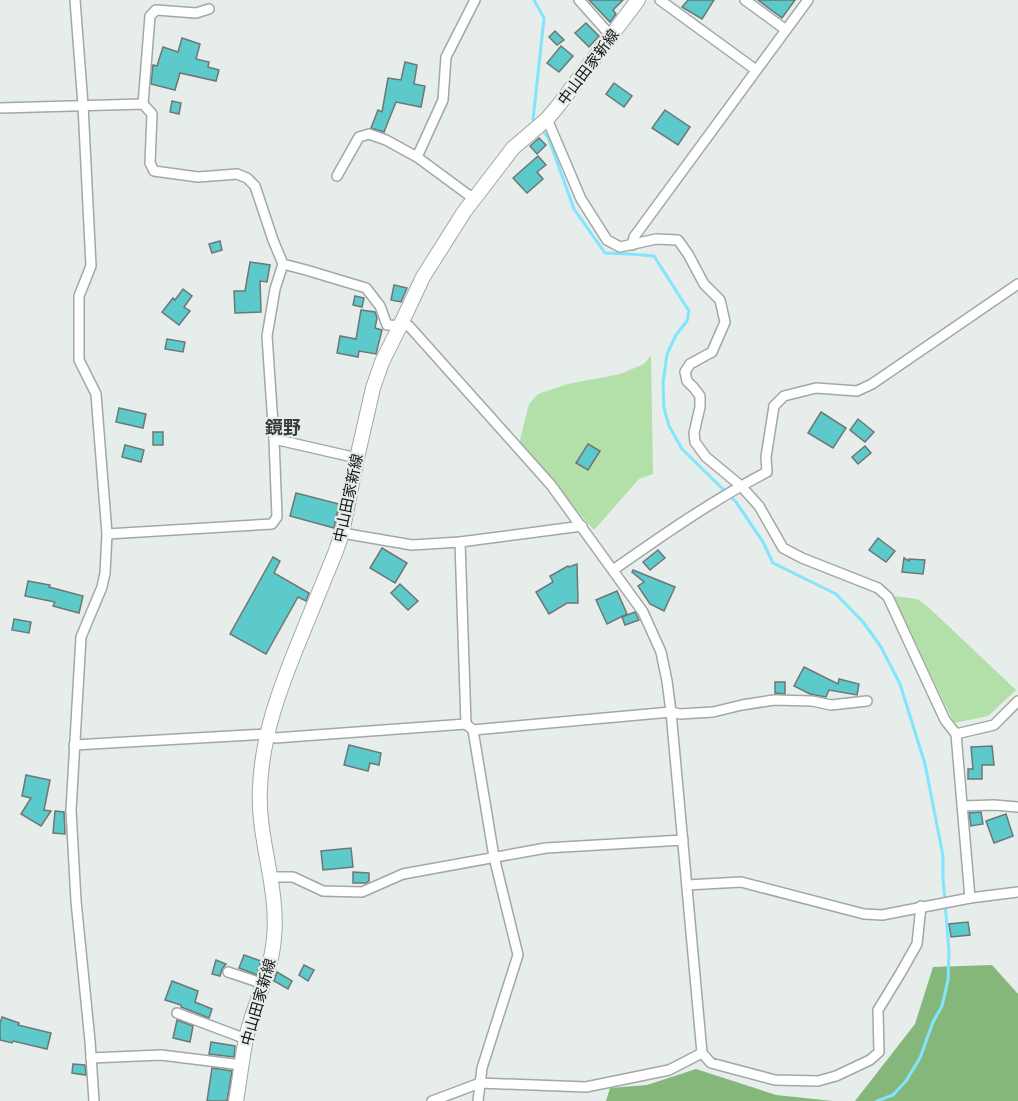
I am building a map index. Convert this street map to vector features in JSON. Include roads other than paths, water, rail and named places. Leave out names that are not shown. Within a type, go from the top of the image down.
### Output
[{"type":"main road","name":"中山田家新線","points":[[236,1101],[246,1039],[270,964],[274,938],[275,918],[262,831],[260,790],[263,753],[280,689],[342,532],[373,388],[382,362],[423,277],[474,199],[513,148],[547,119],[638,0]]},
{"type":"street","points":[[75,0],[91,266],[79,296],[79,360],[96,394],[107,534],[102,587],[81,637],[71,810],[76,902],[92,1058],[94,1101]]},
{"type":"street","points":[[417,157],[443,100],[446,57],[475,0]]},
{"type":"street","points":[[579,0],[611,36]]},
{"type":"street","points":[[660,0],[756,70]]},
{"type":"street","points":[[745,0],[786,30]]},
{"type":"street","points":[[632,245],[634,237],[808,0]]},
{"type":"street","points":[[107,534],[272,524],[277,517],[267,336],[275,289],[283,264],[255,186],[248,178],[237,174],[198,177],[154,171],[150,163],[152,114],[143,104],[150,16],[156,10],[196,13],[210,9]]},
{"type":"street","points":[[0,108],[143,104]]},
{"type":"street","points":[[547,119],[581,199],[607,240],[621,247],[656,239],[678,240],[704,284],[720,300],[725,322],[712,352],[690,364],[685,372],[687,381],[700,396],[694,433],[695,442],[706,457],[741,486],[759,506],[783,548],[802,558],[878,588],[888,597],[945,720],[956,734],[970,898]]},
{"type":"street","points":[[338,176],[360,137],[369,134],[386,140],[417,157],[474,199]]},
{"type":"street","points":[[283,264],[366,288],[380,306],[387,326],[409,326],[551,485],[643,612],[661,652],[668,681],[702,1053],[711,1063],[775,1080],[818,1081],[836,1076],[870,1060],[879,1052],[878,1010],[917,944],[921,906]]},
{"type":"street","points":[[613,570],[677,525],[767,471],[766,457],[774,406],[784,396],[816,388],[857,391],[872,384],[1018,284]]},
{"type":"street","points":[[274,439],[357,458]]},
{"type":"street","points":[[342,532],[412,545],[460,542],[582,526]]},
{"type":"street","points":[[460,542],[469,727],[494,856],[518,955],[482,1068],[478,1101]]},
{"type":"street","points":[[74,745],[267,734],[275,738],[671,712],[680,714],[713,712],[774,700],[812,701],[831,705],[867,701]]},
{"type":"street","points":[[956,734],[994,725],[1018,701]]},
{"type":"street","points":[[963,806],[1018,807]]},
{"type":"street","points":[[270,877],[293,877],[323,891],[362,892],[403,874],[494,856],[546,848],[683,840]]},
{"type":"street","points":[[687,885],[741,882],[864,914],[882,915],[921,906],[1018,891]]},
{"type":"street","points":[[228,972],[264,984]]},
{"type":"street","points":[[177,1013],[246,1039]]},
{"type":"street","points":[[432,1101],[480,1083],[586,1087],[669,1070],[702,1053]]},
{"type":"street","points":[[92,1058],[161,1055],[242,1065]]},
{"type":"waterway","points":[[534,0],[544,18],[533,120],[537,124]]},
{"type":"waterway","points":[[541,129],[548,137],[574,209],[605,253],[654,256],[689,311],[687,321],[676,335],[667,354],[663,383],[664,408],[669,426],[682,449],[736,502],[763,542],[773,563],[836,594],[863,622],[881,647],[900,684],[925,764],[943,856],[949,952],[948,980],[942,1006],[933,1022],[920,1058],[906,1081],[893,1095],[877,1101]]},
{"type":"district","name":"鏡野","points":[[283,428]]}]
